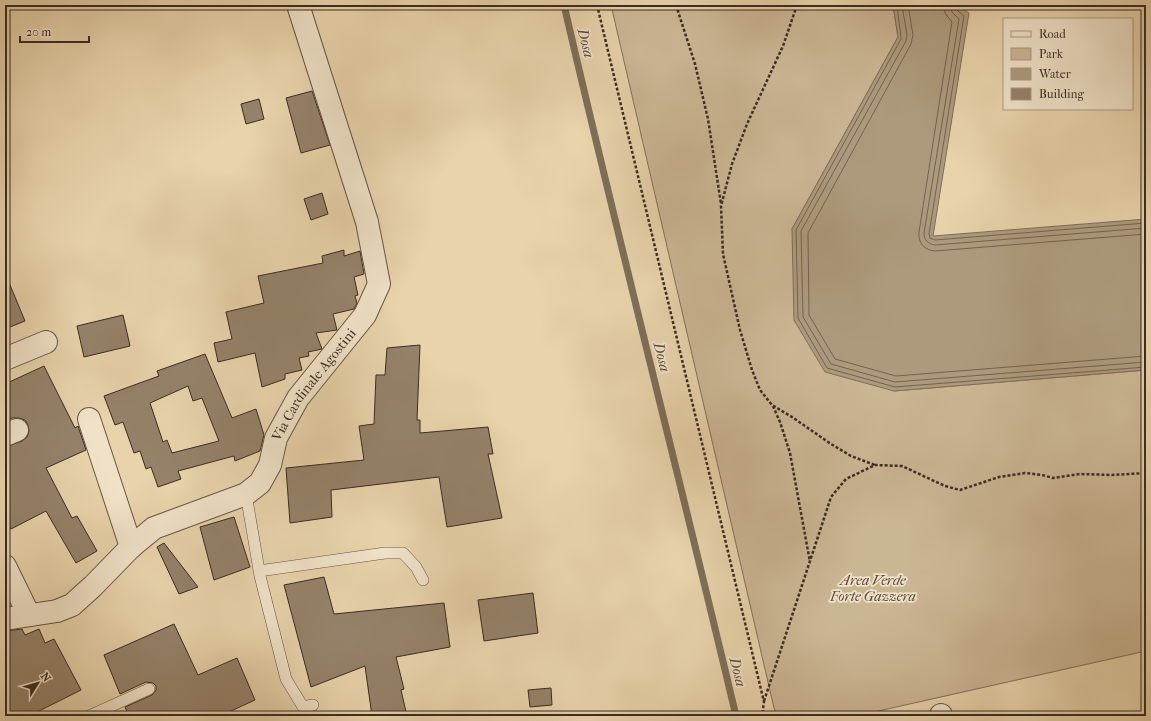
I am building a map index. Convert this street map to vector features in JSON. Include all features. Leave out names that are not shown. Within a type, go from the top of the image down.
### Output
[{"type":"street","name":"Via Cardinale Agostini","points":[[5,619],[57,612],[72,604],[93,586],[131,547],[154,528],[246,494],[260,483],[270,465],[276,438],[298,398],[365,314],[379,284],[367,222],[298,5]]},
{"type":"street","points":[[5,359],[46,342]]},
{"type":"street","points":[[89,419],[131,547]]},
{"type":"street","points":[[5,566],[29,615]]},
{"type":"lane","points":[[246,494],[259,571],[286,679],[303,707],[313,705]]},
{"type":"lane","points":[[259,571],[385,553],[403,553],[416,568],[423,580]]},
{"type":"lane","points":[[89,716],[149,689]]},
{"type":"path","points":[[597,5],[764,702]]},
{"type":"path","points":[[676,5],[694,64],[708,119],[721,206],[723,254],[740,330],[752,370],[760,390],[772,405],[780,422],[790,452],[810,563]]},
{"type":"path","points":[[721,206],[732,164],[744,131],[783,46],[797,5]]},
{"type":"path","points":[[772,405],[851,456],[875,465],[902,466],[945,486],[960,490],[999,477],[1025,473],[1053,478],[1080,474],[1112,475],[1146,473]]},
{"type":"path","points":[[762,716],[764,702],[831,497],[846,479],[875,465]]},
{"type":"green space","name":"Area Verde Forte Gazzera","points":[[611,5],[893,5],[898,37],[792,229],[894,391],[1146,370],[1146,651],[856,716],[777,716]]},
{"type":"water","points":[[893,5],[956,5],[969,13],[933,236],[1146,219],[1146,370],[894,391],[825,372],[794,320],[792,229],[898,37]]},
{"type":"building","points":[[312,91],[330,145],[301,153],[286,98]]},
{"type":"building","points":[[259,99],[264,119],[246,124],[241,104]]},
{"type":"building","points":[[322,193],[328,214],[311,220],[304,199]]},
{"type":"building","points":[[344,250],[344,256],[360,251],[364,274],[354,277],[358,295],[355,296],[357,303],[354,309],[333,314],[337,330],[316,333],[322,349],[308,352],[309,356],[299,358],[302,370],[285,374],[285,379],[262,387],[255,353],[218,362],[214,343],[232,339],[226,312],[264,303],[258,276],[323,263],[322,256]]},
{"type":"building","points":[[5,273],[25,321],[5,329]]},
{"type":"building","points":[[123,315],[130,346],[84,357],[77,326]]},
{"type":"building","points":[[420,345],[417,420],[420,420],[420,433],[488,427],[493,454],[488,454],[502,518],[447,527],[439,477],[331,490],[332,517],[290,523],[286,468],[364,460],[359,426],[374,424],[376,375],[385,375],[387,348]]},
{"type":"building","points":[[205,354],[232,418],[256,409],[264,435],[260,451],[235,461],[234,456],[178,471],[181,479],[158,487],[151,467],[146,469],[140,451],[134,453],[123,422],[115,425],[104,396],[159,376],[157,371]],"holes":[[[188,386],[193,401],[202,398],[219,441],[172,453],[167,440],[163,442],[150,403]]]},
{"type":"building","points":[[44,366],[75,428],[78,426],[86,450],[46,468],[72,518],[77,516],[97,551],[76,563],[46,511],[11,529],[5,517],[5,447],[22,441],[27,437],[29,431],[25,420],[12,418],[5,421],[5,384]]},
{"type":"building","points":[[234,517],[250,567],[214,580],[200,527]]},
{"type":"building","points":[[164,543],[198,587],[179,594],[157,547]]},
{"type":"building","points":[[324,577],[334,614],[444,603],[450,647],[396,657],[404,689],[401,690],[407,716],[372,716],[365,666],[311,687],[284,585]]},
{"type":"building","points":[[533,593],[538,633],[484,641],[478,600]]},
{"type":"building","points":[[174,624],[198,675],[237,658],[255,700],[220,716],[129,716],[125,707],[152,695],[156,690],[156,686],[153,683],[146,682],[120,694],[104,655]]},
{"type":"building","points":[[22,629],[25,635],[39,629],[45,643],[54,639],[81,690],[29,716],[9,716],[5,706],[5,631]]},
{"type":"building","points":[[551,688],[552,705],[530,707],[528,690]]},
{"type":"waterway","name":"Dosa","points":[[564,5],[736,716]]}]
